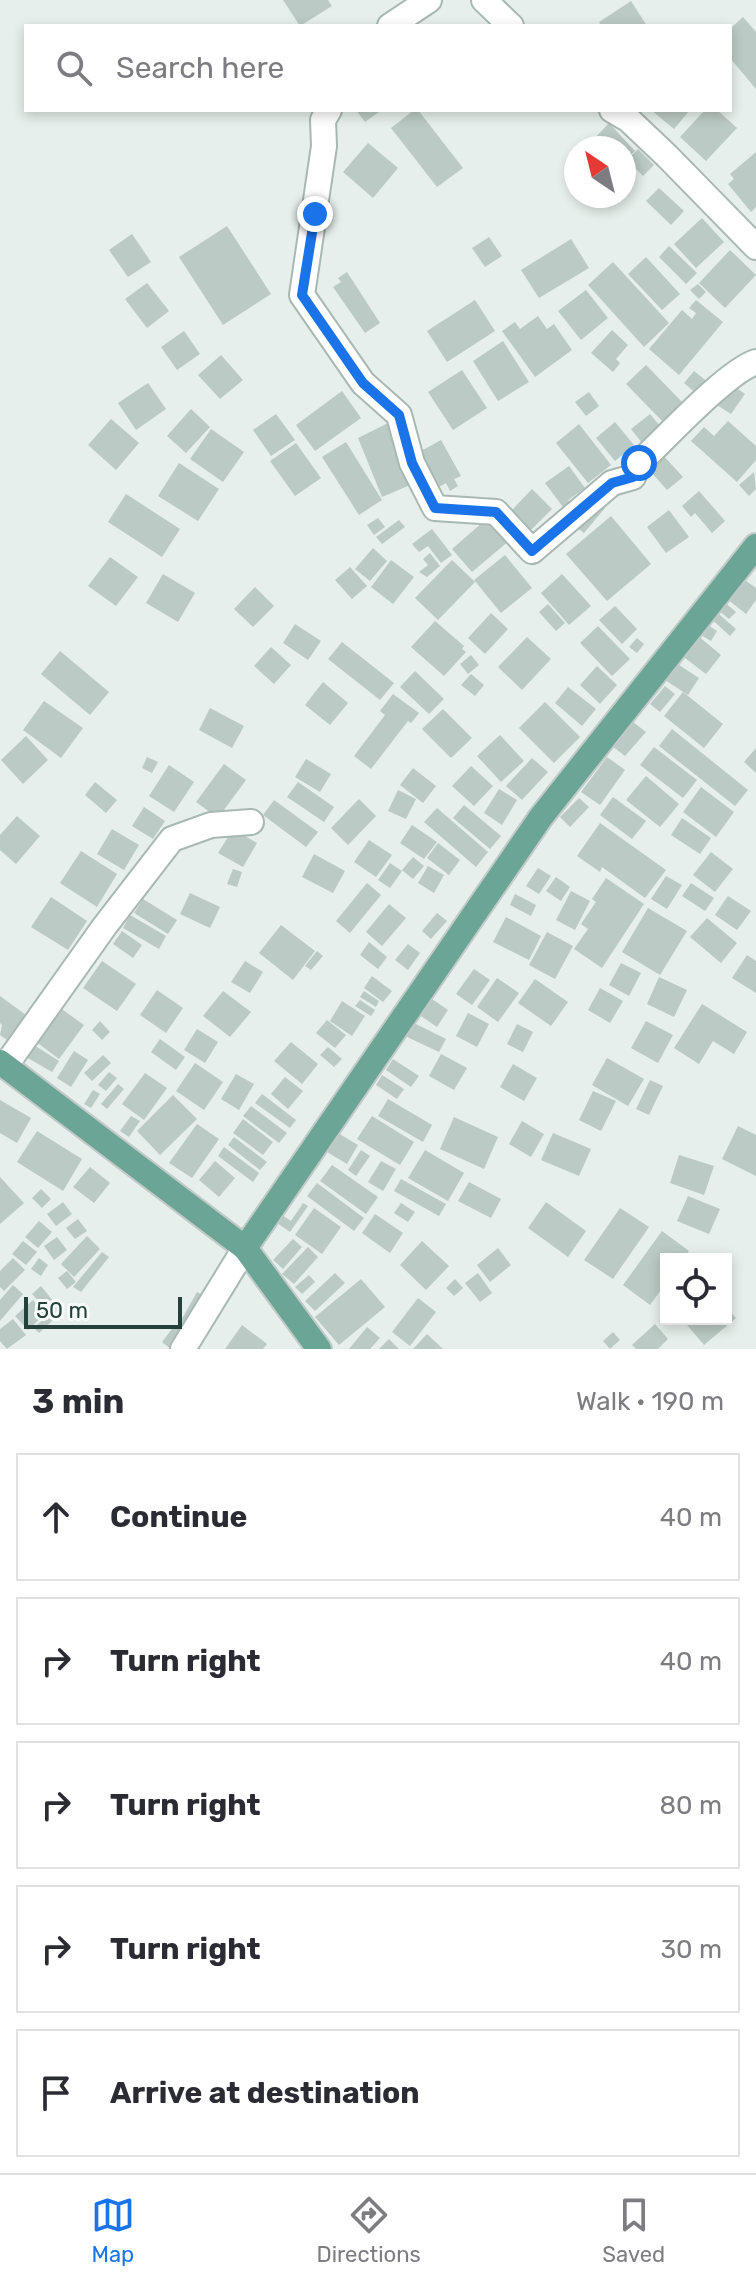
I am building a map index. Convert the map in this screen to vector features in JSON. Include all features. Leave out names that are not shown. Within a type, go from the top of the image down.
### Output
[{"type":"main road","points":[[245,1248],[541,817],[756,546]]},
{"type":"main road","points":[[3,1064],[245,1248],[319,1349]]},
{"type":"street","points":[[393,24],[429,0]]},
{"type":"street","points":[[484,0],[509,24]]},
{"type":"street","points":[[328,112],[323,120],[322,159],[302,295],[363,383],[399,415],[412,463],[435,508],[496,512],[532,551],[612,483],[633,477],[639,463],[708,398],[742,367],[756,362]]},
{"type":"street","points":[[615,112],[648,138],[756,247]]},
{"type":"street","points":[[3,1064],[172,839],[211,825],[251,822]]},
{"type":"street","points":[[183,1349],[245,1248]]},
{"type":"building","points":[[283,0],[328,0],[332,6],[299,24]]},
{"type":"building","points":[[631,1],[646,24],[600,24]]},
{"type":"building","points":[[743,17],[756,32],[756,89],[732,60],[732,27]]},
{"type":"building","points":[[358,112],[379,112],[365,122]]},
{"type":"building","points":[[411,112],[420,112],[463,168],[437,187],[391,128]]},
{"type":"building","points":[[653,112],[688,112],[674,129]]},
{"type":"building","points":[[703,112],[719,112],[737,128],[706,161],[680,137]]},
{"type":"building","points":[[609,123],[621,136],[597,136]]},
{"type":"building","points":[[368,143],[398,168],[373,198],[343,172]]},
{"type":"building","points":[[638,149],[654,165],[643,176],[636,169]]},
{"type":"building","points":[[756,152],[756,207],[751,212],[728,184],[734,179],[730,174]]},
{"type":"building","points":[[659,188],[684,211],[671,225],[646,201]]},
{"type":"building","points":[[702,218],[724,242],[696,268],[674,244]]},
{"type":"building","points":[[227,226],[271,294],[223,325],[179,257]]},
{"type":"building","points":[[132,234],[151,262],[128,277],[109,250]]},
{"type":"building","points":[[489,237],[502,256],[485,267],[472,248]]},
{"type":"building","points":[[571,239],[589,268],[539,298],[521,270]]},
{"type":"building","points":[[669,246],[697,273],[686,284],[659,257]]},
{"type":"building","points":[[730,250],[756,275],[725,308],[699,283]]},
{"type":"building","points":[[646,257],[680,294],[662,310],[628,274]]},
{"type":"building","points":[[613,262],[669,323],[644,347],[588,285]]},
{"type":"building","points":[[347,272],[380,323],[365,333],[333,287],[341,282],[338,278]]},
{"type":"building","points":[[147,283],[169,311],[147,328],[125,299]]},
{"type":"building","points":[[698,284],[706,292],[699,299],[690,290]]},
{"type":"building","points":[[586,290],[608,318],[581,340],[558,311]]},
{"type":"building","points":[[475,300],[495,331],[447,362],[427,331]]},
{"type":"building","points":[[696,300],[723,322],[679,375],[649,349],[682,310],[692,319],[696,313],[689,308]]},
{"type":"building","points":[[538,316],[547,329],[554,324],[572,350],[535,377],[502,331],[515,322],[520,329]]},
{"type":"building","points":[[612,330],[628,345],[616,359],[620,363],[613,372],[591,353]]},
{"type":"building","points":[[184,331],[200,354],[177,370],[161,347]]},
{"type":"building","points":[[503,341],[529,382],[498,401],[473,361]]},
{"type":"building","points":[[221,355],[243,380],[220,399],[198,375]]},
{"type":"building","points":[[646,365],[683,403],[663,422],[626,384]]},
{"type":"building","points":[[462,370],[487,408],[453,430],[428,392]]},
{"type":"building","points":[[694,371],[709,383],[699,396],[684,383]]},
{"type":"building","points":[[148,383],[166,409],[136,430],[118,403]]},
{"type":"building","points":[[731,384],[745,394],[731,414],[717,405]]},
{"type":"building","points":[[342,391],[361,418],[315,451],[296,425]]},
{"type":"building","points":[[589,392],[599,406],[586,416],[575,402]]},
{"type":"building","points":[[191,409],[210,427],[186,453],[167,436]]},
{"type":"building","points":[[276,414],[295,440],[271,456],[253,430]]},
{"type":"building","points":[[650,414],[661,427],[642,443],[631,429]]},
{"type":"building","points":[[111,419],[139,443],[116,470],[88,445]]},
{"type":"building","points":[[728,421],[756,446],[756,460],[737,482],[691,441],[704,427],[714,436]]},
{"type":"building","points":[[390,422],[415,483],[382,497],[358,438]]},
{"type":"building","points":[[615,422],[634,445],[615,461],[596,438]]},
{"type":"building","points":[[579,424],[611,465],[588,483],[556,443]]},
{"type":"building","points":[[211,429],[244,452],[223,482],[190,459]]},
{"type":"building","points":[[441,440],[461,476],[454,479],[458,486],[450,491],[446,483],[434,490],[414,455]]},
{"type":"building","points":[[346,442],[382,500],[359,515],[322,457]]},
{"type":"building","points":[[296,443],[321,478],[295,496],[270,461]]},
{"type":"building","points":[[660,452],[683,477],[667,490],[645,465]]},
{"type":"building","points":[[179,463],[219,489],[198,521],[158,496]]},
{"type":"building","points":[[569,466],[585,488],[568,500],[573,506],[566,511],[545,483]]},
{"type":"building","points":[[754,472],[756,489],[749,496],[739,485]]},
{"type":"building","points":[[532,489],[552,509],[531,530],[511,511]]},
{"type":"building","points":[[699,491],[725,521],[712,533],[695,513],[691,517],[682,506]]},
{"type":"building","points":[[126,494],[180,529],[162,557],[108,522]]},
{"type":"building","points":[[596,501],[605,508],[584,533],[574,526]]},
{"type":"building","points":[[669,510],[689,537],[666,553],[647,527]]},
{"type":"building","points":[[490,516],[510,540],[472,572],[452,549]]},
{"type":"building","points":[[611,516],[651,564],[607,601],[566,554]]},
{"type":"building","points":[[378,518],[385,527],[374,535],[367,525]]},
{"type":"building","points":[[399,520],[405,527],[382,544],[376,537]]},
{"type":"building","points":[[432,529],[452,555],[441,563],[428,546],[419,552],[412,544]]},
{"type":"building","points":[[373,548],[387,561],[370,581],[355,569]]},
{"type":"building","points":[[430,553],[440,566],[427,577],[419,572],[428,565],[423,559]]},
{"type":"building","points":[[505,555],[532,588],[501,613],[474,580]]},
{"type":"building","points":[[110,557],[138,577],[116,606],[88,586]]},
{"type":"building","points":[[391,560],[414,577],[393,604],[371,587]]},
{"type":"building","points":[[452,560],[475,582],[438,620],[415,598]]},
{"type":"building","points":[[350,567],[367,586],[352,599],[335,580]]},
{"type":"building","points":[[163,574],[195,593],[178,622],[146,603]]},
{"type":"building","points":[[562,574],[591,606],[569,625],[541,593]]},
{"type":"building","points":[[738,575],[756,588],[756,600],[746,614],[722,595]]},
{"type":"building","points":[[255,587],[274,606],[253,627],[234,609]]},
{"type":"building","points":[[724,602],[736,612],[729,619],[718,610]]},
{"type":"building","points":[[548,604],[565,623],[556,631],[539,612]]},
{"type":"building","points":[[615,606],[637,629],[622,644],[599,620]]},
{"type":"building","points":[[713,609],[736,629],[730,636],[707,615]]},
{"type":"building","points":[[491,613],[508,629],[485,654],[468,638]]},
{"type":"building","points":[[435,621],[464,646],[462,649],[466,652],[444,676],[411,647]]},
{"type":"building","points":[[705,623],[717,631],[711,641],[699,634]]},
{"type":"building","points":[[295,624],[321,641],[308,660],[283,643]]},
{"type":"building","points":[[598,626],[630,659],[612,676],[580,643]]},
{"type":"building","points":[[697,635],[721,655],[706,674],[681,655]]},
{"type":"building","points":[[527,637],[551,659],[522,690],[498,667]]},
{"type":"building","points":[[637,638],[644,644],[637,653],[629,647]]},
{"type":"building","points":[[342,642],[394,683],[380,700],[328,659]]},
{"type":"building","points":[[271,647],[291,665],[274,684],[254,666]]},
{"type":"building","points":[[60,651],[109,692],[90,715],[41,674]]},
{"type":"building","points":[[471,655],[479,665],[468,674],[460,664]]},
{"type":"building","points":[[676,663],[699,678],[688,695],[665,680]]},
{"type":"building","points":[[597,666],[617,685],[600,704],[580,685]]},
{"type":"building","points":[[415,671],[444,699],[429,714],[400,687]]},
{"type":"building","points":[[471,674],[484,685],[475,696],[461,685]]},
{"type":"building","points":[[323,682],[348,703],[330,725],[305,705]]},
{"type":"building","points":[[665,686],[675,694],[660,712],[650,704]]},
{"type":"building","points":[[568,687],[596,709],[582,726],[555,703]]},
{"type":"building","points":[[683,692],[723,724],[704,748],[664,716]]},
{"type":"building","points":[[393,694],[419,713],[411,723],[408,721],[371,769],[354,756],[385,715],[380,711]]},
{"type":"building","points":[[44,701],[83,728],[61,758],[23,730]]},
{"type":"building","points":[[545,702],[580,737],[554,763],[519,728]]},
{"type":"building","points":[[210,708],[244,726],[232,748],[199,730]]},
{"type":"building","points":[[443,709],[472,738],[451,758],[422,729]]},
{"type":"building","points":[[633,722],[646,732],[625,756],[612,746]]},
{"type":"building","points":[[672,729],[748,790],[735,806],[659,746]]},
{"type":"building","points":[[500,735],[524,761],[501,782],[477,756]]},
{"type":"building","points":[[26,736],[48,760],[23,784],[1,760]]},
{"type":"building","points":[[654,747],[697,780],[683,798],[640,765]]},
{"type":"building","points":[[756,748],[756,773],[744,762]]},
{"type":"building","points":[[147,757],[158,762],[152,773],[142,768]]},
{"type":"building","points":[[607,757],[625,770],[600,805],[581,792]]},
{"type":"building","points":[[532,758],[548,772],[522,800],[506,786]]},
{"type":"building","points":[[306,759],[331,774],[320,792],[295,777]]},
{"type":"building","points":[[224,764],[246,780],[218,818],[196,802]]},
{"type":"building","points":[[169,765],[194,782],[174,812],[149,796]]},
{"type":"building","points":[[471,766],[493,786],[474,806],[452,786]]},
{"type":"building","points":[[413,768],[436,786],[423,803],[400,785]]},
{"type":"building","points":[[646,776],[679,804],[660,827],[626,800]]},
{"type":"building","points":[[95,782],[117,800],[106,813],[85,795]]},
{"type":"building","points":[[298,782],[334,807],[324,822],[287,797]]},
{"type":"building","points":[[701,787],[734,812],[716,837],[683,812]]},
{"type":"building","points":[[499,789],[517,800],[502,825],[484,813]]},
{"type":"building","points":[[398,790],[416,799],[406,819],[388,811]]},
{"type":"building","points":[[613,797],[646,821],[632,839],[600,815]]},
{"type":"building","points":[[579,798],[589,807],[570,827],[560,817]]},
{"type":"building","points":[[359,799],[376,816],[348,845],[331,828]]},
{"type":"building","points":[[274,800],[318,832],[306,847],[263,815]]},
{"type":"building","points":[[464,805],[501,836],[490,849],[453,818]]},
{"type":"building","points":[[144,807],[165,821],[153,839],[132,826]]},
{"type":"building","points":[[437,808],[488,852],[476,867],[424,822]]},
{"type":"building","points":[[17,816],[40,836],[16,864],[0,850],[0,835]]},
{"type":"building","points":[[682,818],[711,838],[700,854],[671,835]]},
{"type":"building","points":[[600,823],[666,870],[645,898],[602,867],[600,872],[577,856]]},
{"type":"building","points":[[412,825],[437,842],[424,859],[400,843]]},
{"type":"building","points":[[112,829],[139,845],[124,870],[97,854]]},
{"type":"building","points":[[233,829],[257,843],[243,867],[218,853]]},
{"type":"building","points":[[369,840],[392,855],[376,877],[354,862]]},
{"type":"building","points":[[438,843],[460,860],[449,875],[427,858]]},
{"type":"building","points":[[81,851],[117,874],[97,907],[60,883]]},
{"type":"building","points":[[711,852],[733,869],[715,892],[693,875]]},
{"type":"building","points":[[314,854],[345,871],[333,893],[302,877]]},
{"type":"building","points":[[413,857],[424,866],[413,879],[402,870]]},
{"type":"building","points":[[390,863],[402,871],[390,888],[378,880]]},
{"type":"building","points":[[428,866],[444,875],[434,893],[418,883]]},
{"type":"building","points":[[538,868],[551,876],[539,894],[526,886]]},
{"type":"building","points":[[233,869],[242,872],[237,887],[227,884]]},
{"type":"building","points":[[666,876],[682,885],[667,909],[651,899]]},
{"type":"building","points":[[556,877],[570,887],[561,901],[546,891]]},
{"type":"building","points":[[606,878],[644,904],[602,968],[574,949],[588,929],[581,924],[596,902],[592,899]]},
{"type":"building","points":[[367,883],[381,895],[350,933],[336,921]]},
{"type":"building","points":[[691,883],[714,898],[705,911],[682,896]]},
{"type":"building","points":[[571,891],[590,901],[575,930],[556,920]]},
{"type":"building","points":[[190,893],[220,907],[210,928],[180,914]]},
{"type":"building","points":[[515,894],[536,905],[531,916],[510,905]]},
{"type":"building","points":[[728,896],[751,911],[737,930],[715,915]]},
{"type":"building","points":[[51,897],[87,921],[68,950],[31,927]]},
{"type":"building","points":[[143,899],[177,920],[168,934],[134,913]]},
{"type":"building","points":[[389,904],[406,918],[382,946],[366,932]]},
{"type":"building","points":[[648,908],[687,931],[660,975],[622,952]]},
{"type":"building","points":[[437,913],[447,921],[431,939],[422,931]]},
{"type":"building","points":[[130,915],[166,936],[159,949],[123,928]]},
{"type":"building","points":[[506,917],[541,936],[529,960],[493,942]]},
{"type":"building","points":[[707,918],[737,943],[721,963],[690,937]]},
{"type":"building","points":[[281,925],[315,951],[293,980],[259,953]]},
{"type":"building","points":[[122,931],[142,945],[133,958],[113,944]]},
{"type":"building","points":[[547,932],[573,946],[555,979],[529,965]]},
{"type":"building","points":[[369,942],[387,957],[378,969],[360,955]]},
{"type":"building","points":[[408,944],[420,953],[408,970],[395,960]]},
{"type":"building","points":[[317,951],[323,956],[311,970],[305,966]]},
{"type":"building","points":[[747,955],[756,961],[756,993],[732,978]]},
{"type":"building","points":[[102,961],[136,984],[117,1011],[83,988]]},
{"type":"building","points":[[245,961],[263,972],[250,993],[231,982]]},
{"type":"building","points":[[621,963],[641,973],[629,996],[609,985]]},
{"type":"building","points":[[474,969],[490,980],[472,1005],[456,994]]},
{"type":"building","points":[[372,976],[392,991],[383,1002],[364,988]]},
{"type":"building","points":[[659,977],[687,990],[674,1017],[647,1004]]},
{"type":"building","points":[[497,978],[519,993],[498,1022],[477,1007]]},
{"type":"building","points":[[535,979],[568,1002],[551,1026],[518,1003]]},
{"type":"building","points":[[600,988],[623,1001],[610,1023],[588,1010]]},
{"type":"building","points":[[157,990],[183,1008],[166,1033],[140,1015]]},
{"type":"building","points":[[223,991],[251,1012],[230,1037],[203,1016]]},
{"type":"building","points":[[364,991],[379,1001],[376,1007],[360,997]]},
{"type":"building","points":[[0,996],[26,1015],[7,1040],[0,1035]]},
{"type":"building","points":[[429,997],[448,1010],[437,1027],[418,1014]]},
{"type":"building","points":[[360,1000],[375,1010],[371,1016],[355,1006]]},
{"type":"building","points":[[342,1001],[365,1016],[352,1036],[330,1021]]},
{"type":"building","points":[[702,1004],[747,1032],[734,1054],[713,1041],[699,1064],[674,1048]]},
{"type":"building","points":[[56,1005],[84,1025],[59,1059],[31,1038]]},
{"type":"building","points":[[468,1013],[489,1024],[477,1047],[456,1036]]},
{"type":"building","points":[[327,1020],[346,1035],[335,1048],[316,1033]]},
{"type":"building","points":[[100,1021],[110,1032],[102,1040],[92,1030]]},
{"type":"building","points":[[646,1021],[673,1035],[658,1063],[631,1048]]},
{"type":"building","points":[[412,1022],[446,1039],[439,1052],[405,1036]]},
{"type":"building","points":[[517,1024],[533,1032],[523,1052],[507,1044]]},
{"type":"building","points":[[197,1029],[218,1042],[205,1063],[184,1050]]},
{"type":"building","points":[[160,1039],[185,1057],[176,1070],[151,1052]]},
{"type":"building","points":[[291,1042],[318,1064],[302,1084],[274,1061]]},
{"type":"building","points":[[34,1045],[59,1061],[52,1072],[26,1057]]},
{"type":"building","points":[[328,1047],[342,1059],[334,1067],[320,1055]]},
{"type":"building","points":[[74,1051],[88,1060],[71,1087],[57,1078]]},
{"type":"building","points":[[441,1054],[467,1068],[454,1090],[429,1076]]},
{"type":"building","points":[[103,1055],[111,1063],[92,1081],[84,1073]]},
{"type":"building","points":[[607,1058],[644,1079],[628,1106],[592,1085]]},
{"type":"building","points":[[393,1059],[419,1076],[411,1087],[386,1070]]},
{"type":"building","points":[[195,1063],[223,1082],[204,1110],[176,1091]]},
{"type":"building","points":[[513,1064],[537,1078],[524,1101],[500,1087]]},
{"type":"building","points":[[109,1072],[117,1078],[106,1091],[98,1085]]},
{"type":"building","points":[[145,1073],[167,1088],[144,1120],[122,1104]]},
{"type":"building","points":[[236,1074],[254,1084],[239,1110],[221,1099]]},
{"type":"building","points":[[382,1075],[404,1089],[397,1099],[376,1085]]},
{"type":"building","points":[[285,1077],[303,1091],[288,1109],[271,1094]]},
{"type":"building","points":[[650,1080],[663,1086],[649,1115],[636,1109]]},
{"type":"building","points":[[118,1084],[124,1089],[107,1109],[101,1104]]},
{"type":"building","points":[[93,1090],[100,1094],[91,1108],[84,1104]]},
{"type":"building","points":[[593,1091],[616,1101],[601,1131],[579,1120]]},
{"type":"building","points":[[262,1094],[296,1120],[290,1128],[255,1103]]},
{"type":"building","points":[[173,1095],[197,1119],[160,1155],[137,1131]]},
{"type":"building","points":[[388,1099],[432,1125],[423,1142],[378,1116]]},
{"type":"building","points":[[0,1100],[31,1118],[17,1143],[0,1133]]},
{"type":"building","points":[[251,1106],[287,1133],[279,1143],[243,1116]]},
{"type":"building","points":[[131,1116],[140,1121],[129,1137],[120,1131]]},
{"type":"building","points":[[372,1116],[414,1142],[400,1165],[357,1139]]},
{"type":"building","points":[[454,1117],[498,1137],[484,1169],[440,1149]]},
{"type":"building","points":[[243,1119],[273,1142],[263,1155],[233,1133]]},
{"type":"building","points":[[522,1121],[544,1134],[531,1157],[509,1144]]},
{"type":"building","points":[[197,1124],[219,1139],[192,1178],[169,1163]]},
{"type":"building","points":[[738,1126],[756,1135],[756,1176],[722,1159]]},
{"type":"building","points":[[37,1131],[82,1159],[63,1191],[17,1162]]},
{"type":"building","points":[[338,1133],[358,1145],[347,1164],[327,1152]]},
{"type":"building","points":[[553,1133],[591,1149],[579,1176],[541,1160]]},
{"type":"building","points":[[234,1137],[267,1162],[260,1170],[228,1145]]},
{"type":"building","points":[[224,1147],[259,1173],[253,1182],[218,1156]]},
{"type":"building","points":[[361,1150],[370,1156],[356,1176],[348,1170]]},
{"type":"building","points":[[425,1150],[464,1173],[448,1201],[408,1178]]},
{"type":"building","points":[[679,1155],[714,1166],[704,1195],[670,1183]]},
{"type":"building","points":[[215,1161],[235,1178],[219,1197],[199,1180]]},
{"type":"building","points":[[381,1161],[396,1169],[383,1191],[368,1182]]},
{"type":"building","points":[[332,1165],[378,1197],[366,1214],[320,1181]]},
{"type":"building","points":[[90,1167],[110,1183],[94,1203],[73,1187]]},
{"type":"building","points":[[0,1177],[24,1203],[0,1224]]},
{"type":"building","points":[[401,1179],[446,1204],[439,1216],[394,1191]]},
{"type":"building","points":[[469,1182],[501,1199],[491,1218],[458,1201]]},
{"type":"building","points":[[317,1183],[364,1218],[354,1231],[307,1196]]},
{"type":"building","points":[[41,1189],[51,1199],[42,1208],[32,1198]]},
{"type":"building","points":[[688,1196],[720,1209],[709,1234],[677,1221]]},
{"type":"building","points":[[63,1202],[72,1214],[56,1226],[47,1214]]},
{"type":"building","points":[[546,1202],[586,1231],[568,1257],[528,1228]]},
{"type":"building","points":[[303,1203],[308,1206],[290,1232],[277,1223],[282,1215],[291,1221]]},
{"type":"building","points":[[401,1203],[415,1212],[408,1222],[394,1213]]},
{"type":"building","points":[[314,1208],[341,1227],[322,1254],[295,1235]]},
{"type":"building","points":[[620,1208],[649,1227],[613,1279],[584,1260]]},
{"type":"building","points":[[375,1214],[403,1233],[390,1253],[362,1233]]},
{"type":"building","points":[[78,1219],[87,1231],[75,1239],[66,1228]]},
{"type":"building","points":[[39,1221],[52,1232],[38,1248],[25,1237]]},
{"type":"building","points":[[662,1231],[689,1251],[660,1253],[660,1291],[650,1305],[623,1285]]},
{"type":"building","points":[[87,1236],[100,1249],[74,1277],[61,1264]]},
{"type":"building","points":[[57,1237],[67,1250],[54,1260],[44,1246]]},
{"type":"building","points":[[293,1239],[302,1247],[283,1269],[273,1260]]},
{"type":"building","points":[[23,1241],[37,1252],[26,1265],[12,1254]]},
{"type":"building","points":[[422,1241],[449,1266],[426,1290],[400,1265]]},
{"type":"building","points":[[308,1247],[318,1257],[294,1284],[282,1274]]},
{"type":"building","points":[[498,1248],[511,1265],[490,1282],[477,1265]]},
{"type":"building","points":[[102,1252],[109,1257],[81,1292],[73,1287]]},
{"type":"building","points":[[13,1258],[25,1270],[4,1291],[0,1287],[0,1271]]},
{"type":"building","points":[[39,1258],[48,1265],[41,1276],[31,1269]]},
{"type":"building","points":[[67,1271],[76,1282],[67,1289],[58,1278]]},
{"type":"building","points":[[335,1273],[345,1283],[315,1311],[305,1301]]},
{"type":"building","points":[[478,1273],[492,1293],[480,1302],[465,1283]]},
{"type":"building","points":[[309,1275],[315,1282],[302,1294],[295,1287]]},
{"type":"building","points":[[361,1279],[385,1307],[339,1345],[315,1317]]},
{"type":"building","points":[[455,1279],[463,1288],[454,1296],[446,1288]]},
{"type":"building","points":[[13,1285],[23,1294],[0,1321],[0,1300]]},
{"type":"building","points":[[41,1286],[54,1302],[46,1309],[32,1294]]},
{"type":"building","points":[[197,1292],[203,1295],[185,1327],[179,1324]]},
{"type":"building","points":[[418,1298],[436,1312],[410,1346],[392,1332]]},
{"type":"building","points":[[33,1300],[45,1314],[28,1330],[15,1316]]},
{"type":"building","points":[[58,1305],[64,1310],[39,1333],[34,1328]]},
{"type":"building","points":[[13,1319],[26,1335],[7,1349],[0,1341],[0,1329]]},
{"type":"building","points":[[655,1324],[668,1339],[658,1349],[636,1349],[632,1345]]},
{"type":"building","points":[[175,1325],[184,1332],[171,1349],[162,1342]]},
{"type":"building","points":[[242,1325],[267,1344],[263,1349],[225,1349]]},
{"type":"building","points":[[687,1325],[728,1325],[704,1345]]},
{"type":"building","points":[[367,1327],[380,1338],[370,1349],[349,1349]]},
{"type":"building","points":[[613,1332],[620,1340],[610,1349],[603,1341]]},
{"type":"building","points":[[427,1334],[443,1349],[413,1349]]},
{"type":"building","points":[[389,1339],[399,1349],[379,1349]]},
{"type":"route","points":[[315,214],[302,295],[363,383],[399,415],[412,463],[435,508],[496,512],[532,551],[612,483],[633,477],[639,463]]}]
